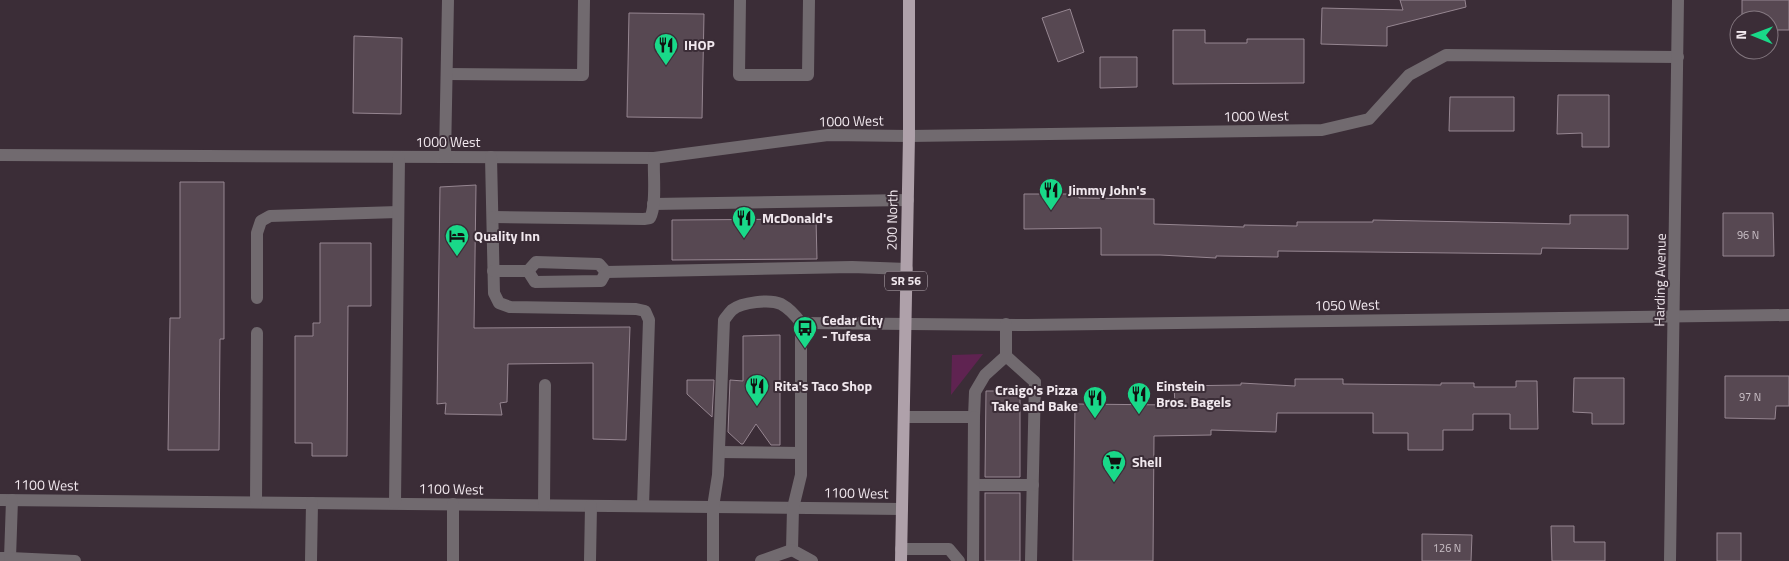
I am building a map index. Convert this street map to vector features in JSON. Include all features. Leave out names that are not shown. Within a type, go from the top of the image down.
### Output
[{"type":"main road","name":"200 North","points":[[901,555],[909,136],[909,0]]},
{"type":"street","points":[[445,157],[448,0]]},
{"type":"street","points":[[447,74],[583,75],[584,0]]},
{"type":"street","points":[[740,0],[739,75],[808,75],[809,0]]},
{"type":"street","name":"Harding Avenue","points":[[1670,561],[1678,0]]},
{"type":"street","name":"1000 West","points":[[0,155],[654,158],[726,150],[828,135],[909,136],[1322,130],[1369,119],[1409,75],[1446,55],[1678,57]]},
{"type":"street","points":[[395,503],[399,157]]},
{"type":"street","points":[[491,157],[494,293],[500,303],[510,307],[636,309],[645,311],[649,320],[643,506]]},
{"type":"street","points":[[493,217],[644,220],[650,218],[653,204],[654,158]]},
{"type":"street","points":[[653,204],[908,200]]},
{"type":"street","points":[[258,298],[257,233],[261,221],[270,216],[398,212]]},
{"type":"street","points":[[493,271],[528,271],[536,262],[599,264],[606,272],[852,267],[906,268]]},
{"type":"street","points":[[528,271],[535,282],[601,281],[606,272]]},
{"type":"street","points":[[713,561],[713,507],[719,452],[724,320],[731,311],[741,305],[760,302],[780,303],[792,311],[802,323],[801,475],[793,508],[792,550]]},
{"type":"street","name":"1050 West","points":[[802,323],[1006,324],[1789,315]]},
{"type":"street","points":[[973,561],[974,392],[985,375],[1006,356],[1006,324]]},
{"type":"street","points":[[256,502],[258,470],[257,333]]},
{"type":"street","points":[[1006,356],[1035,382],[1031,561]]},
{"type":"street","points":[[544,505],[545,385]]},
{"type":"street","points":[[904,417],[974,417]]},
{"type":"street","points":[[719,452],[801,453]]},
{"type":"street","points":[[974,485],[1033,485]]},
{"type":"street","points":[[6,500],[5,558],[75,561]]},
{"type":"street","name":"1100 West","points":[[6,500],[902,509]]},
{"type":"street","points":[[311,561],[312,502]]},
{"type":"street","points":[[453,504],[453,561]]},
{"type":"street","points":[[590,561],[591,506]]},
{"type":"street","points":[[901,555],[949,549],[959,561]]},
{"type":"street","points":[[761,561],[792,550],[812,561]]},
{"type":"shaded area","points":[[983,354],[951,395],[952,355]]},
{"type":"building","points":[[1400,0],[1465,0],[1466,7],[1387,27],[1387,46],[1321,44],[1322,8],[1403,10]]},
{"type":"building","points":[[1742,0],[1789,0],[1789,30],[1779,30],[1779,10],[1742,10]]},
{"type":"building","points":[[1070,9],[1084,52],[1058,62],[1042,18]]},
{"type":"building","name":"IHOP","points":[[629,13],[704,14],[702,118],[627,117]]},
{"type":"building","points":[[1173,30],[1205,30],[1205,43],[1247,43],[1247,39],[1304,39],[1304,83],[1173,84]]},
{"type":"building","points":[[354,36],[402,38],[401,114],[353,113]]},
{"type":"building","points":[[1100,57],[1137,57],[1137,87],[1100,88]]},
{"type":"building","points":[[1558,95],[1609,95],[1609,147],[1582,147],[1582,133],[1557,134]]},
{"type":"building","points":[[1450,97],[1514,97],[1514,131],[1449,131]]},
{"type":"building","points":[[180,182],[224,182],[224,339],[220,339],[219,450],[168,450],[170,318],[180,318]]},
{"type":"building","name":"Quality Inn","points":[[476,185],[474,328],[630,327],[626,440],[593,439],[593,363],[508,364],[507,402],[500,403],[502,415],[445,414],[446,403],[437,404],[440,187]]},
{"type":"building","points":[[1024,194],[1079,194],[1079,198],[1154,199],[1154,224],[1244,227],[1244,225],[1297,226],[1297,222],[1373,222],[1373,220],[1570,224],[1570,215],[1628,215],[1628,249],[1542,248],[1541,254],[1278,251],[1278,257],[1216,256],[1216,258],[1160,255],[1101,255],[1101,228],[1024,229]]},
{"type":"building","points":[[1723,213],[1773,213],[1774,256],[1723,256]]},
{"type":"building","name":"McDonald's","points":[[816,219],[817,259],[672,260],[672,220]]},
{"type":"building","points":[[320,243],[371,243],[371,306],[348,306],[347,456],[312,456],[312,443],[295,443],[295,336],[313,336],[313,323],[320,323]]},
{"type":"building","name":"Rita's Taco Shop","points":[[780,335],[780,445],[771,445],[756,424],[743,444],[741,444],[728,432],[730,380],[743,381],[743,336]]},
{"type":"building","points":[[1725,376],[1789,376],[1789,406],[1776,406],[1775,419],[1725,418]]},
{"type":"building","points":[[1574,378],[1624,378],[1624,424],[1592,424],[1592,413],[1573,412]]},
{"type":"building","points":[[1295,379],[1343,379],[1343,384],[1441,385],[1441,383],[1474,383],[1474,387],[1516,387],[1516,381],[1537,381],[1538,429],[1510,429],[1510,414],[1473,414],[1473,430],[1443,430],[1443,450],[1408,450],[1408,433],[1373,433],[1373,413],[1277,413],[1276,432],[1211,430],[1211,435],[1154,436],[1153,561],[1073,561],[1075,404],[1175,405],[1174,386],[1241,385],[1241,383],[1295,386]]},
{"type":"building","points":[[687,380],[714,380],[712,417],[687,394]]},
{"type":"building","points":[[986,391],[1020,391],[1020,477],[985,477]]},
{"type":"building","points":[[985,493],[1020,493],[1020,561],[985,561]]},
{"type":"building","points":[[1551,526],[1574,526],[1574,542],[1605,542],[1605,561],[1552,561]]},
{"type":"building","points":[[1717,533],[1741,533],[1741,561],[1717,561]]},
{"type":"building","points":[[1422,534],[1472,535],[1471,561],[1422,561]]},
{"type":"place","name":"IHOP","points":[[666,66]]},
{"type":"place","name":"Jimmy John's","points":[[1051,211]]},
{"type":"place","name":"McDonald's","points":[[744,239]]},
{"type":"place","name":"Quality Inn","points":[[457,257]]},
{"type":"place","name":"Cedar City - Tufesa","points":[[805,349]]},
{"type":"place","name":"Rita's Taco Shop","points":[[757,407]]},
{"type":"place","name":"Einstein Bros. Bagels","points":[[1139,415]]},
{"type":"place","name":"Craigo's Pizza Take and Bake","points":[[1095,419]]},
{"type":"place","name":"Shell","points":[[1114,483]]}]
